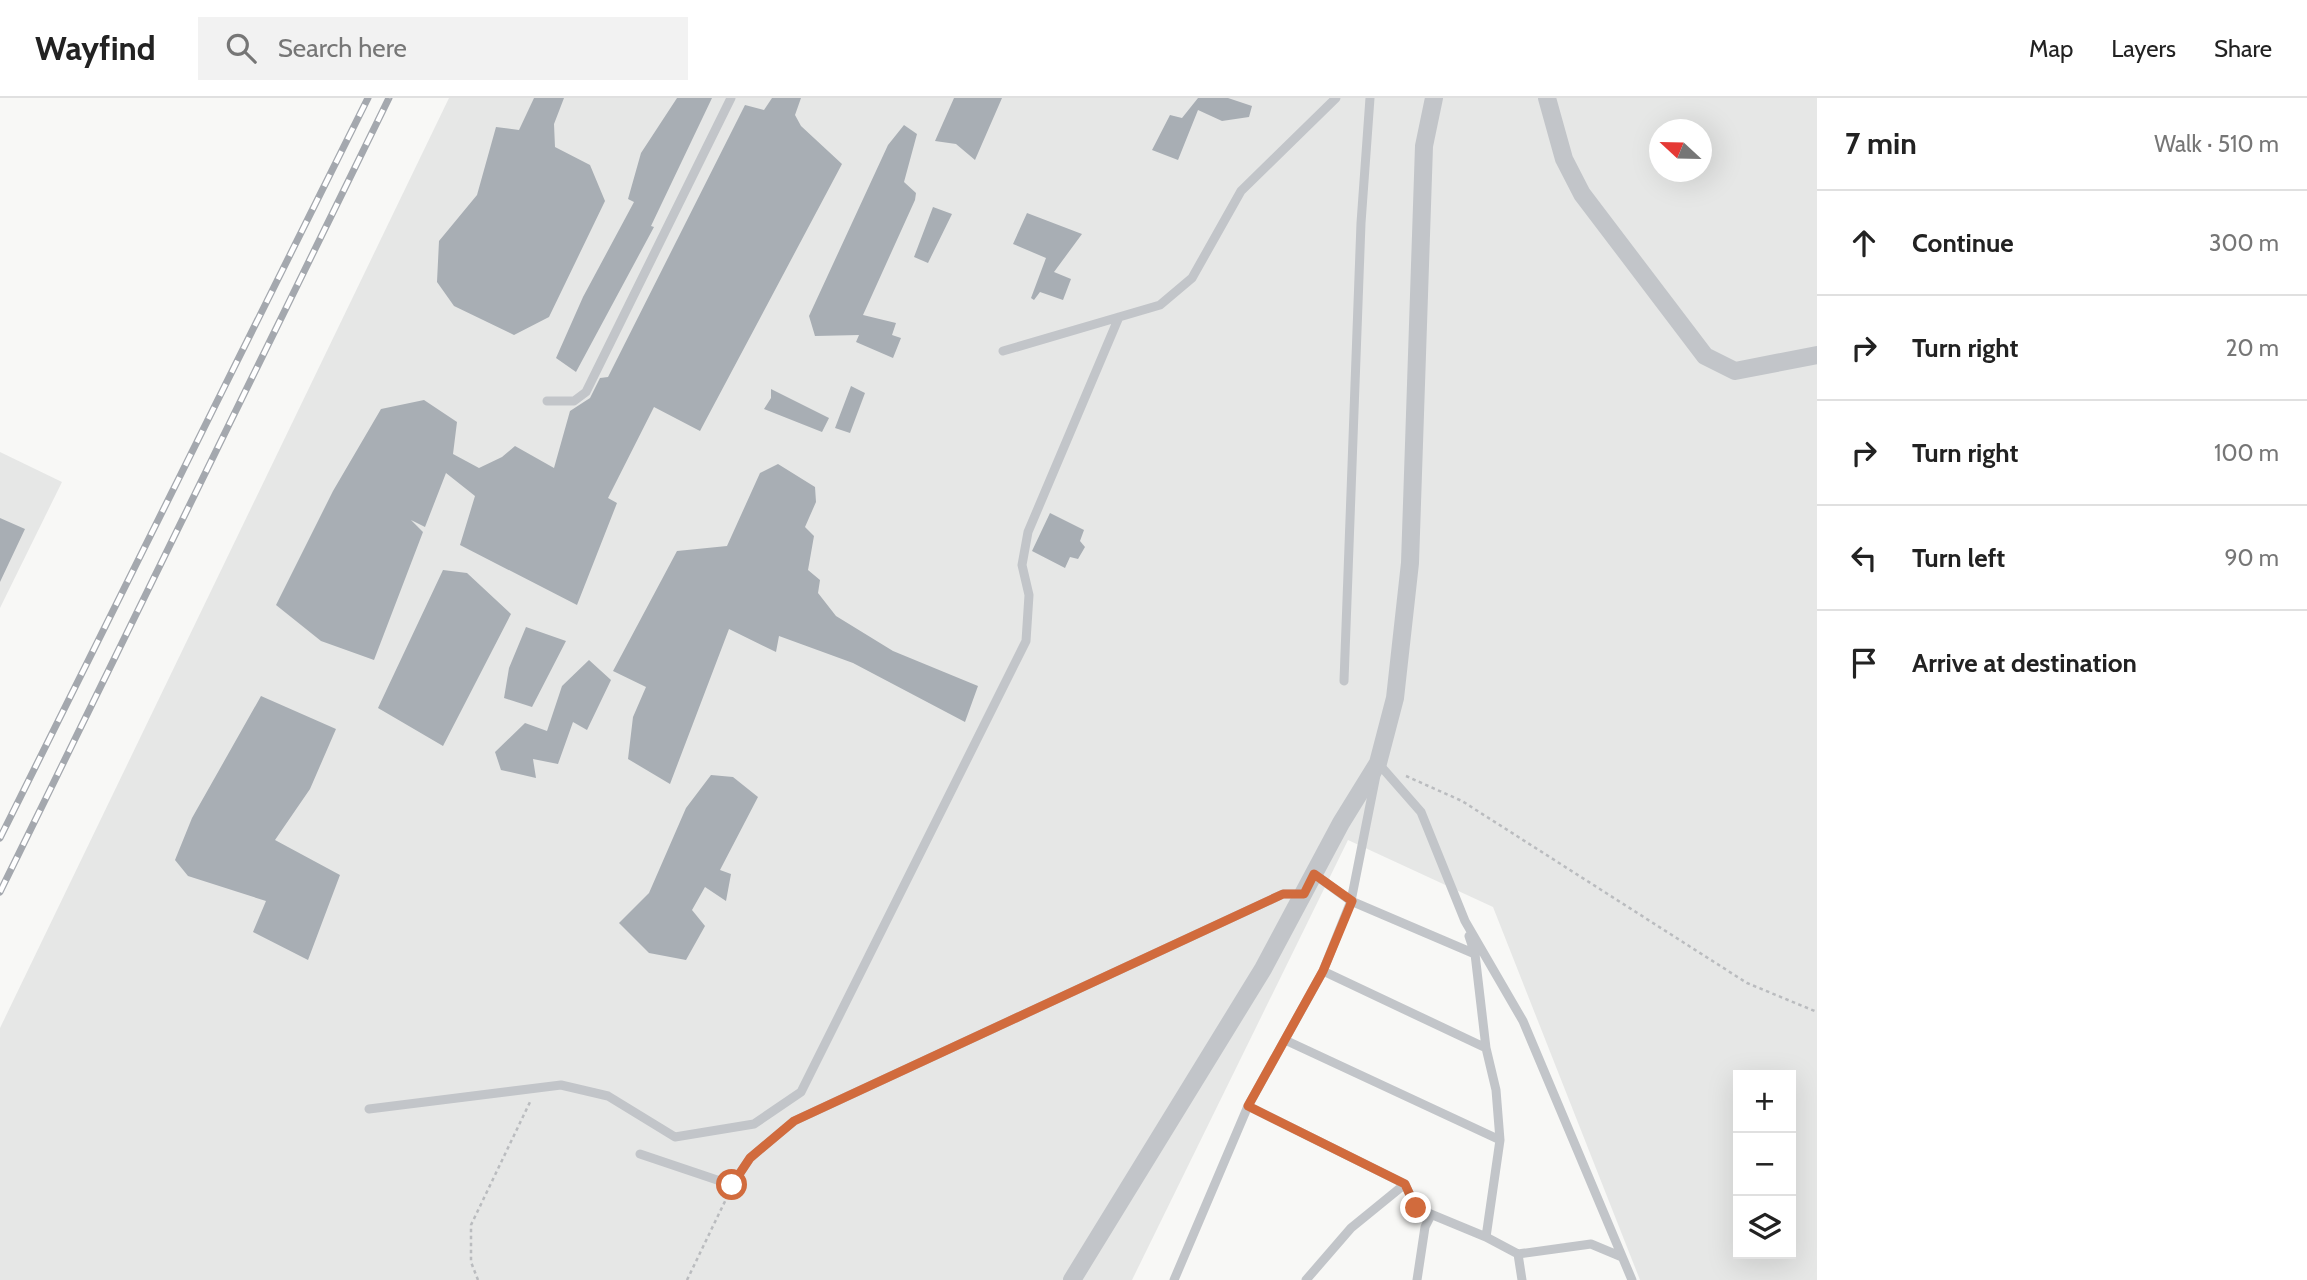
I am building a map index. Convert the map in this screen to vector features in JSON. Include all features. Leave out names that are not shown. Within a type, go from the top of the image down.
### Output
[{"type":"street","points":[[1072,1280],[1250,992],[1378,763],[1395,698],[1410,563],[1424,146],[1434,98]]},
{"type":"street","points":[[1547,98],[1564,159],[1582,194],[1705,356],[1735,371],[1817,355]]},
{"type":"lane","points":[[547,401],[574,401],[586,391],[731,98]]},
{"type":"lane","points":[[1003,351],[1160,305],[1192,278],[1241,191],[1336,98]]},
{"type":"lane","points":[[1344,681],[1361,223],[1370,98]]},
{"type":"lane","points":[[369,1109],[561,1085],[608,1096],[675,1137],[754,1124],[801,1092],[1026,641],[1029,596],[1022,565],[1028,532],[1119,317]]},
{"type":"lane","points":[[1174,1280],[1248,1106],[1323,971],[1352,901],[1378,763]]},
{"type":"lane","points":[[1378,763],[1421,812],[1465,921],[1475,954],[1486,1048],[1496,1090],[1500,1140],[1486,1237]]},
{"type":"lane","points":[[1314,874],[1352,901],[1475,954]]},
{"type":"lane","points":[[640,1154],[732,1185],[750,1158],[794,1121],[1283,894],[1304,894]]},
{"type":"lane","points":[[1465,921],[1522,1021],[1632,1280]]},
{"type":"lane","points":[[1323,971],[1486,1048]]},
{"type":"lane","points":[[1285,1040],[1500,1140]]},
{"type":"lane","points":[[1248,1106],[1405,1184],[1416,1208],[1486,1237],[1518,1254],[1591,1244],[1622,1256]]},
{"type":"lane","points":[[1306,1280],[1351,1228],[1405,1184]]},
{"type":"lane","points":[[1417,1280],[1425,1227],[1431,1215]]},
{"type":"lane","points":[[1518,1254],[1522,1280]]},
{"type":"path","points":[[1402,774],[1474,808],[1747,984],[1817,1012]]},
{"type":"path","points":[[478,1280],[471,1262],[471,1225],[536,1088]]},
{"type":"path","points":[[687,1280],[732,1185]]},
{"type":"shaded area","points":[[449,98],[1817,98],[1817,1280],[1640,1280],[1493,907],[1348,840],[1132,1280],[0,1280],[0,1028]]},
{"type":"shaded area","points":[[0,452],[62,482],[0,608]]},
{"type":"building","points":[[534,98],[564,98],[554,124],[555,147],[590,165],[605,201],[549,317],[514,335],[454,306],[437,282],[439,241],[477,195],[496,127],[519,130]]},
{"type":"building","points":[[677,98],[712,98],[651,226],[654,227],[576,372],[556,358],[583,297],[634,202],[628,199],[641,153]]},
{"type":"building","points":[[772,98],[801,98],[795,115],[801,126],[842,164],[700,431],[654,407],[608,498],[617,503],[577,605],[460,545],[475,496],[446,473],[425,527],[411,520],[423,532],[374,660],[321,641],[276,605],[333,491],[381,409],[424,400],[457,422],[453,454],[479,468],[502,457],[515,446],[554,468],[570,411],[590,398],[600,378],[608,377],[745,105],[764,110]]},
{"type":"building","points":[[954,98],[1002,98],[975,160],[956,144],[935,141]]},
{"type":"building","points":[[1198,98],[1228,98],[1252,106],[1249,117],[1222,121],[1198,110],[1178,160],[1152,150],[1170,115],[1182,118]]},
{"type":"building","points":[[904,125],[917,134],[904,182],[916,193],[915,200],[863,315],[896,323],[892,335],[901,338],[893,358],[856,342],[859,335],[815,336],[809,316],[888,145]]},
{"type":"building","points":[[933,207],[952,214],[928,263],[914,257]]},
{"type":"building","points":[[1027,213],[1082,234],[1054,272],[1071,279],[1063,300],[1040,292],[1034,300],[1031,298],[1046,258],[1013,244]]},
{"type":"building","points":[[851,386],[865,393],[850,433],[835,428]]},
{"type":"building","points":[[771,389],[829,418],[822,432],[764,409],[771,398]]},
{"type":"building","points":[[778,464],[815,487],[816,502],[805,527],[814,536],[808,570],[820,580],[818,593],[836,616],[893,651],[978,686],[965,722],[853,663],[779,636],[776,652],[729,629],[670,784],[628,759],[633,717],[646,687],[613,671],[677,551],[727,546],[760,473]]},
{"type":"building","points":[[1050,513],[1084,530],[1080,541],[1085,547],[1078,559],[1070,557],[1065,568],[1032,551]]},
{"type":"building","points":[[0,518],[25,529],[0,582]]},
{"type":"building","points":[[443,570],[467,573],[511,614],[443,746],[378,708]]},
{"type":"building","points":[[526,627],[566,641],[532,707],[504,698],[509,668]]},
{"type":"building","points":[[589,660],[611,680],[587,730],[573,722],[558,764],[533,759],[536,778],[501,770],[495,752],[525,723],[547,731],[562,686]]},
{"type":"building","points":[[261,696],[336,729],[310,789],[275,840],[340,875],[308,960],[253,932],[266,901],[188,876],[175,860],[192,818]]},
{"type":"building","points":[[711,775],[733,777],[758,797],[720,870],[731,874],[726,901],[705,887],[692,910],[705,926],[686,960],[649,953],[619,923],[649,893],[686,808]]},
{"type":"railway","points":[[0,838],[368,98]]},
{"type":"railway","points":[[0,892],[389,98]]},
{"type":"route","points":[[732,1185],[750,1158],[794,1121],[1283,894],[1304,894],[1314,874],[1352,901],[1323,971],[1248,1106],[1405,1184],[1416,1208]]}]
